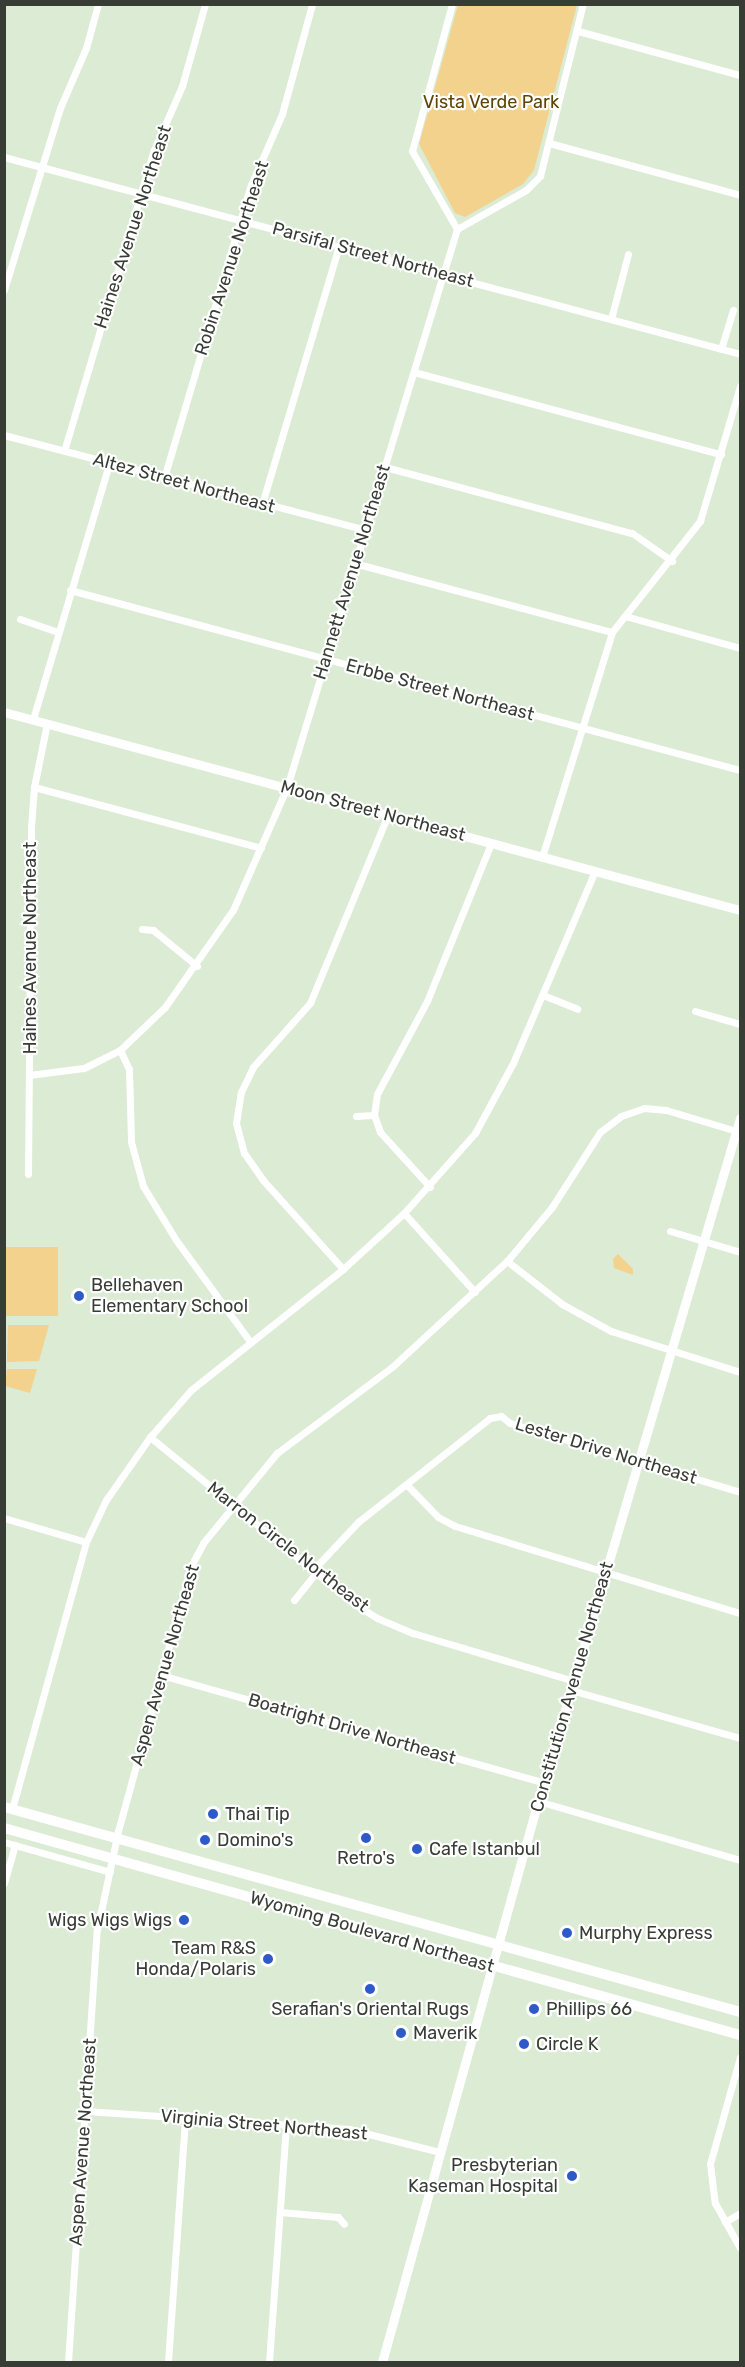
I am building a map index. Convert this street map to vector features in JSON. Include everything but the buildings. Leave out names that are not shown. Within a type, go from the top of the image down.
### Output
[{"type":"main road","name":"Wyoming Boulevard Northeast","points":[[8,1808],[496,1947],[741,2012]]},
{"type":"main road","name":"Wyoming Boulevard Northeast","points":[[4,1828],[741,2035]]},
{"type":"street","points":[[4,290],[60,108],[86,48],[98,4]]},
{"type":"street","name":"Haines Avenue Northeast","points":[[64,451],[154,150],[182,86],[205,4]]},
{"type":"street","name":"Robin Avenue Northeast","points":[[164,478],[251,185],[282,114],[312,4]]},
{"type":"street","points":[[452,4],[412,151],[458,229],[536,183],[549,143],[583,4]]},
{"type":"street","points":[[578,32],[741,75]]},
{"type":"street","points":[[549,143],[741,195]]},
{"type":"street","name":"Parsifal Street Northeast","points":[[4,157],[741,354]]},
{"type":"street","name":"Hannett Avenue Northeast","points":[[29,1075],[84,1068],[120,1050],[165,1007],[197,966],[233,910],[287,787],[324,660],[458,229]]},
{"type":"street","points":[[262,504],[339,246]]},
{"type":"street","points":[[611,319],[628,254]]},
{"type":"street","points":[[721,349],[733,310]]},
{"type":"street","points":[[414,372],[721,454]]},
{"type":"street","points":[[542,857],[612,632],[672,561],[700,521],[741,386]]},
{"type":"street","name":"Altez Street Northeast","points":[[4,435],[364,530]]},
{"type":"street","points":[[33,719],[109,464]]},
{"type":"street","points":[[385,467],[632,533],[672,561]]},
{"type":"street","points":[[354,563],[612,632]]},
{"type":"street","name":"Erbbe Street Northeast","points":[[70,590],[741,770]]},
{"type":"street","points":[[625,616],[741,648]]},
{"type":"street","points":[[20,620],[58,632]]},
{"type":"street","name":"Moon Street Northeast","points":[[4,712],[287,787],[594,873],[741,910]]},
{"type":"street","name":"Haines Avenue Northeast","points":[[28,1174],[34,787],[47,723]]},
{"type":"street","points":[[34,787],[261,848]]},
{"type":"street","points":[[344,1269],[263,1180],[244,1153],[236,1123],[241,1092],[253,1067],[310,1003],[388,815]]},
{"type":"street","points":[[430,1187],[380,1132],[374,1114],[384,1078],[427,1001],[491,843]]},
{"type":"street","points":[[8,1808],[86,1542],[106,1500],[150,1437],[191,1390],[249,1340],[344,1269],[405,1214],[430,1187],[481,1123],[543,995],[594,873]]},
{"type":"street","points":[[142,929],[153,930],[197,966]]},
{"type":"street","points":[[543,995],[577,1009]]},
{"type":"street","points":[[695,1011],[741,1024]]},
{"type":"street","points":[[120,1050],[129,1069],[131,1142],[143,1186],[176,1240],[249,1340]]},
{"type":"street","name":"Aspen Avenue Northeast","points":[[68,2362],[97,1930],[116,1839],[191,1566],[203,1543],[232,1504],[277,1453],[367,1388],[507,1261],[552,1207],[600,1132],[621,1116],[644,1108],[666,1110],[739,1131]]},
{"type":"street","points":[[356,1116],[374,1114]]},
{"type":"street","name":"Constitution Avenue Northeast","points":[[382,2362],[538,1801],[741,1118]]},
{"type":"street","points":[[405,1214],[475,1292]]},
{"type":"street","points":[[670,1231],[741,1252]]},
{"type":"street","points":[[507,1261],[571,1310],[611,1331],[741,1372]]},
{"type":"street","name":"Lester Drive Northeast","points":[[294,1600],[314,1572],[358,1522],[408,1486],[490,1418],[501,1416],[510,1423],[741,1492]]},
{"type":"street","name":"Marron Circle Northeast","points":[[150,1437],[353,1603],[412,1633],[741,1738]]},
{"type":"street","points":[[408,1486],[438,1517],[455,1526],[741,1613]]},
{"type":"street","points":[[4,1518],[86,1542]]},
{"type":"street","name":"Boatright Drive Northeast","points":[[161,1675],[544,1783]]},
{"type":"street","points":[[538,1801],[741,1860]]},
{"type":"street","points":[[4,1842],[110,1872]]},
{"type":"street","points":[[4,1883],[15,1845]]},
{"type":"street","points":[[741,2057],[710,2164],[712,2190],[725,2222],[741,2248]]},
{"type":"street","name":"Virginia Street Northeast","points":[[86,2110],[286,2127],[349,2129],[440,2152]]},
{"type":"street","points":[[168,2362],[185,2119]]},
{"type":"street","points":[[268,2362],[286,2127]]},
{"type":"street","points":[[280,2212],[338,2217],[344,2224]]},
{"type":"street","points":[[725,2222],[741,2213]]},
{"type":"green space","name":"Vista Verde Park","points":[[458,5],[577,5],[534,170],[523,184],[465,217],[455,213],[419,144]]},
{"type":"green space","points":[[5,1247],[58,1247],[58,1316],[5,1316]]},
{"type":"green space","points":[[618,1254],[633,1269],[633,1275],[614,1268],[613,1259]]},
{"type":"green space","points":[[8,1325],[49,1325],[39,1361],[7,1362]]},
{"type":"green space","points":[[7,1369],[37,1369],[30,1393],[5,1386]]},
{"type":"place","name":"Bellehaven Elementary School","points":[[79,1296]]},
{"type":"place","name":"Thai Tip","points":[[213,1814]]},
{"type":"place","name":"Retro's","points":[[366,1838]]},
{"type":"place","name":"Domino's","points":[[205,1840]]},
{"type":"place","name":"Cafe Istanbul","points":[[417,1849]]},
{"type":"place","name":"Wigs Wigs Wigs","points":[[184,1920]]},
{"type":"place","name":"Murphy Express","points":[[567,1933]]},
{"type":"place","name":"Team R&S Honda/Polaris","points":[[268,1959]]},
{"type":"place","name":"Serafian's Oriental Rugs","points":[[370,1989]]},
{"type":"place","name":"Phillips 66","points":[[534,2009]]},
{"type":"place","name":"Maverik","points":[[401,2033]]},
{"type":"place","name":"Circle K","points":[[524,2044]]},
{"type":"place","name":"Presbyterian Kaseman Hospital","points":[[572,2176]]}]
